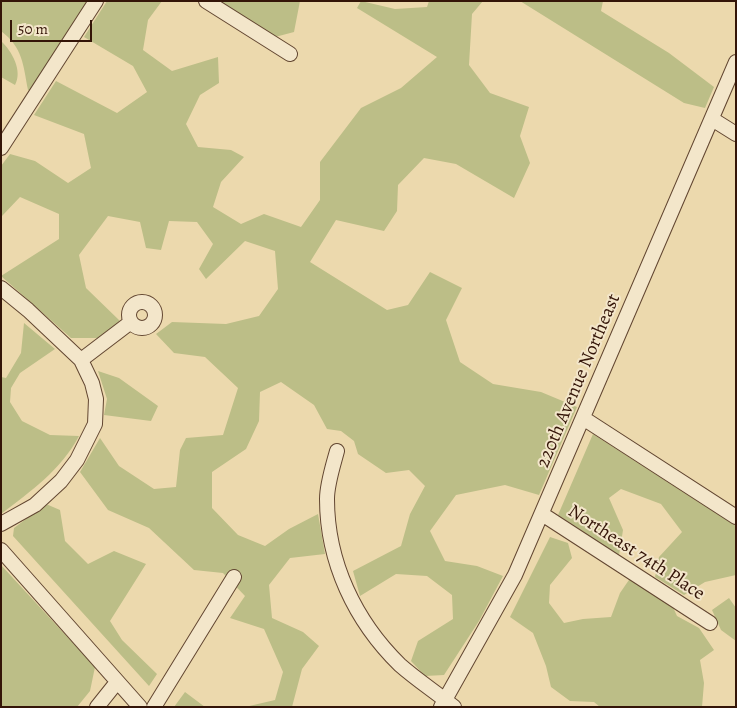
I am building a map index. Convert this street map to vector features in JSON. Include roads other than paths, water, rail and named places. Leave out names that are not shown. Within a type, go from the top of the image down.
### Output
[{"type":"street","points":[[1,148],[96,1]]},
{"type":"street","points":[[206,1],[290,54]]},
{"type":"street","name":"220th Avenue Northeast","points":[[447,704],[515,575],[736,62]]},
{"type":"street","points":[[712,119],[736,134]]},
{"type":"street","points":[[1,288],[28,310],[81,360],[92,383],[96,399],[94,424],[77,460],[61,481],[36,505],[1,524]]},
{"type":"street","points":[[81,360],[131,322]]},
{"type":"street","points":[[583,418],[736,517]]},
{"type":"street","points":[[337,451],[327,498],[329,530],[340,573],[347,590],[355,608],[379,641],[401,665],[447,704]]},
{"type":"street","name":"Northeast 74th Place","points":[[542,514],[710,623]]},
{"type":"street","points":[[1,550],[140,707]]},
{"type":"street","points":[[154,707],[234,577]]},
{"type":"street","points":[[97,707],[117,682]]}]
